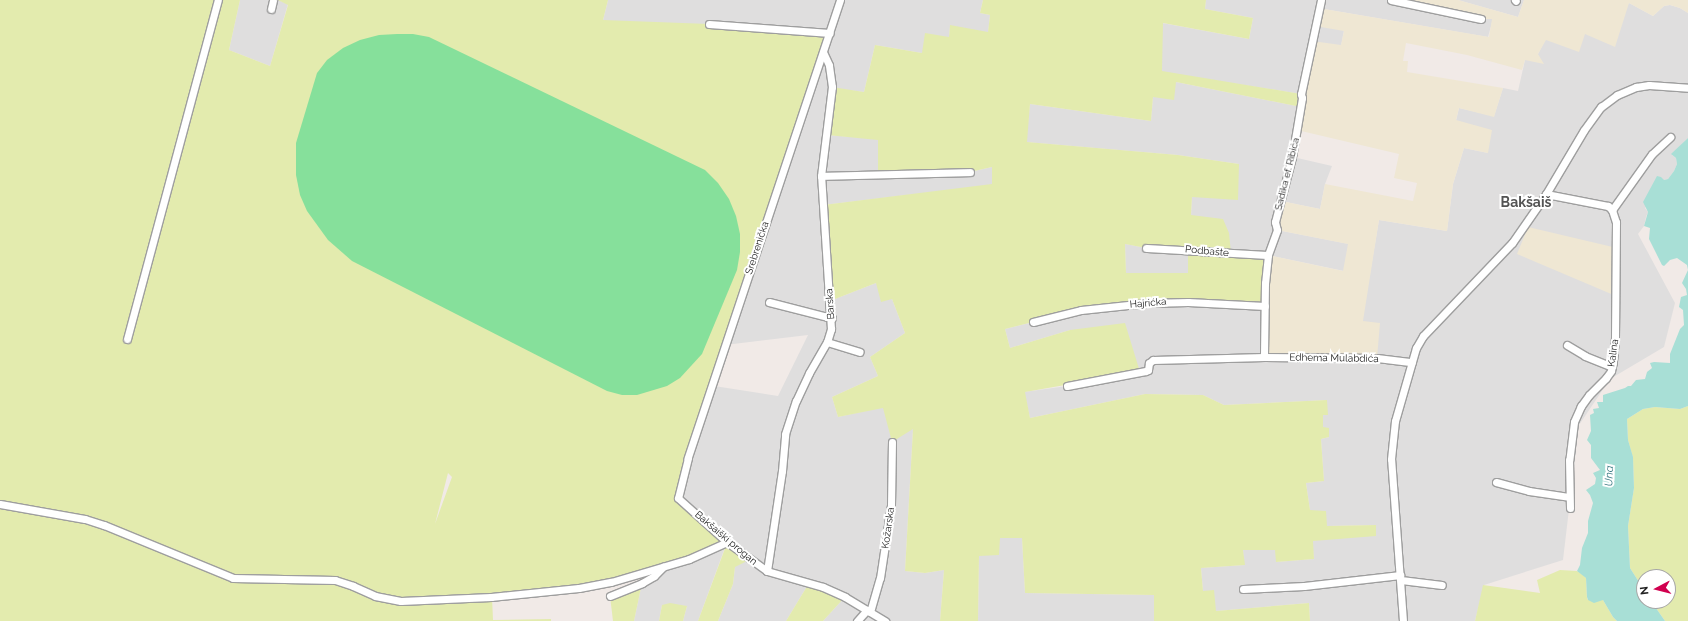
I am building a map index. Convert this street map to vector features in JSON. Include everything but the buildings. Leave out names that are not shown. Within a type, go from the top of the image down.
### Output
[{"type":"street","points":[[127,339],[218,0]]},
{"type":"street","points":[[271,9],[273,0]]},
{"type":"street","name":"Srebrenička","points":[[678,498],[688,458],[840,0]]},
{"type":"street","name":"Sadika ef. Ribića","points":[[1264,357],[1268,255],[1277,230],[1275,222],[1292,157],[1302,98],[1301,94],[1321,0]]},
{"type":"street","points":[[1391,0],[1481,19]]},
{"type":"street","points":[[709,24],[830,33]]},
{"type":"street","name":"Barska","points":[[767,571],[787,428],[794,406],[809,373],[827,342],[832,318],[821,176],[832,88],[829,66],[823,52]]},
{"type":"street","points":[[1403,621],[1391,459],[1396,421],[1416,348],[1428,328],[1490,267],[1512,243],[1546,194],[1584,130],[1601,107],[1617,95],[1636,87],[1649,85],[1688,88]]},
{"type":"street","points":[[1546,194],[1608,206],[1612,210],[1652,154],[1670,137]]},
{"type":"street","points":[[821,176],[970,172]]},
{"type":"street","name":"Kalina","points":[[1570,508],[1569,460],[1574,422],[1581,406],[1589,395],[1606,378],[1612,367],[1615,338],[1617,255],[1616,222],[1612,210]]},
{"type":"street","name":"Podbašte","points":[[1146,248],[1188,249],[1268,255]]},
{"type":"street","points":[[769,302],[832,318]]},
{"type":"street","name":"Hajrićka","points":[[1034,322],[1081,310],[1169,302],[1265,306]]},
{"type":"street","points":[[827,342],[859,352]]},
{"type":"street","points":[[1567,345],[1584,356],[1612,367]]},
{"type":"street","name":"Edhema Mulabdića","points":[[1067,386],[1146,371],[1148,370],[1149,363],[1153,360],[1264,357],[1377,358],[1412,362]]},
{"type":"street","name":"Kožarska","points":[[868,611],[880,578],[891,505],[892,442]]},
{"type":"street","points":[[1496,482],[1529,491],[1569,497]]},
{"type":"street","name":"Bakšaiški progan","points":[[678,498],[727,542],[767,571],[823,587],[885,621]]},
{"type":"street","points":[[0,504],[85,519],[104,525],[233,578],[335,580],[375,596],[401,601],[492,597],[579,588],[611,582],[689,559],[727,542]]},
{"type":"street","points":[[610,596],[642,583],[654,576],[663,567]]},
{"type":"street","points":[[1243,589],[1304,586],[1400,578],[1442,585]]},
{"type":"street","points":[[857,621],[868,611]]},
{"type":"shaded area","points":[[240,0],[278,0],[288,4],[270,66],[229,50]]},
{"type":"shaded area","points":[[608,0],[983,0],[980,13],[990,15],[988,33],[950,26],[949,37],[922,53],[875,45],[864,92],[832,88],[827,135],[878,139],[878,174],[970,172],[992,167],[992,185],[823,205],[830,301],[876,283],[892,299],[905,333],[870,357],[878,376],[832,397],[838,417],[883,407],[913,429],[905,571],[925,573],[944,570],[940,621],[864,621],[860,618],[857,621],[823,621],[845,597],[809,583],[786,621],[718,621],[733,584],[735,567],[727,542],[698,621],[683,621],[687,606],[662,605],[659,621],[634,621],[642,583],[695,383],[778,396],[808,335],[725,345],[603,20]]},
{"type":"shaded area","points":[[1206,0],[1391,0],[1481,19],[1493,19],[1488,37],[1318,8],[1344,30],[1341,46],[1312,42],[1301,94],[1162,72],[1162,23],[1249,39],[1253,18],[1205,9]]},
{"type":"shaded area","points":[[1391,0],[1458,0],[1518,17],[1524,0],[1688,0],[1688,13],[1680,8],[1670,5],[1664,6],[1653,16],[1629,3],[1615,47],[1585,34],[1579,52],[1546,40],[1538,54],[1544,64],[1525,60],[1522,70],[1467,55],[1406,43],[1403,61],[1408,61],[1407,72],[1503,88],[1494,117],[1459,108],[1456,120],[1492,130],[1488,153],[1464,148],[1453,184],[1447,231],[1379,220],[1363,321],[1380,323],[1377,358],[1264,357],[1268,255],[1343,271],[1348,244],[1277,230],[1281,201],[1320,209],[1325,184],[1413,201],[1417,183],[1394,178],[1399,154],[1297,130],[1312,41],[1341,45],[1344,31],[1315,26],[1318,8],[1489,37],[1492,19],[1481,19]]},
{"type":"shaded area","points":[[1458,0],[1524,0],[1518,17]]},
{"type":"shaded area","points":[[1629,3],[1653,16],[1664,6],[1670,5],[1680,8],[1688,13],[1688,138],[1672,155],[1676,158],[1677,164],[1674,171],[1668,179],[1664,180],[1645,208],[1648,212],[1644,226],[1638,234],[1675,303],[1664,347],[1610,379],[1579,425],[1563,560],[1484,585],[1475,621],[1310,621],[1309,603],[1216,611],[1203,591],[1201,568],[1244,565],[1243,550],[1276,550],[1276,562],[1314,559],[1312,541],[1376,525],[1327,526],[1310,510],[1306,483],[1324,481],[1321,439],[1329,437],[1323,427],[1323,415],[1327,400],[1224,405],[1203,395],[1145,394],[1030,418],[1024,392],[1067,386],[1070,330],[1010,348],[1005,329],[1081,310],[1147,303],[1265,306],[1362,321],[1379,220],[1447,231],[1453,184],[1464,148],[1488,153],[1456,121],[1459,108],[1494,116],[1503,88],[1518,91],[1525,60],[1538,54],[1545,40],[1585,34]]},
{"type":"shaded area","points":[[1176,82],[1301,107],[1293,157],[1332,166],[1325,184],[1320,209],[1281,201],[1277,230],[1349,244],[1344,271],[1268,255],[1231,253],[1191,216],[1192,197],[1239,164],[1178,155],[1026,142],[1030,104],[1151,121],[1153,97]]},
{"type":"shaded area","points":[[1528,227],[1617,248],[1616,296],[1517,254]]},
{"type":"shaded area","points":[[1125,244],[1146,248],[1188,249],[1188,273],[1126,273]]},
{"type":"shaded area","points":[[999,538],[1022,538],[1025,593],[1154,595],[1154,621],[978,621],[979,556]]},
{"type":"green space","points":[[0,0],[240,0],[229,50],[270,66],[288,5],[278,0],[608,0],[603,20],[709,24],[830,33],[678,498],[749,560],[735,567],[733,584],[718,621],[698,621],[727,543],[611,582],[492,597],[493,620],[551,619],[551,621],[0,621]],"holes":[[[448,473],[452,477],[435,524]]]},
{"type":"green space","points":[[983,0],[1206,0],[1205,9],[1253,18],[1249,39],[1163,23],[1162,71],[1301,94],[1301,107],[1176,82],[1174,100],[1153,97],[1151,121],[1030,104],[1027,142],[1178,155],[1239,164],[1238,200],[1192,197],[1191,215],[1223,219],[1229,233],[1231,253],[1268,255],[1265,306],[1188,302],[1081,310],[1005,329],[1010,348],[1070,330],[1125,323],[1140,372],[1025,392],[1030,418],[1145,394],[1203,395],[1224,405],[1327,400],[1328,415],[1323,415],[1323,427],[1329,428],[1329,437],[1321,439],[1324,481],[1306,483],[1310,510],[1326,511],[1327,526],[1376,525],[1376,536],[1313,541],[1314,559],[1276,562],[1275,550],[1243,550],[1245,565],[1201,568],[1203,591],[1214,590],[1216,611],[1309,603],[1310,621],[1154,621],[1154,595],[1025,593],[1022,538],[1000,538],[999,555],[979,556],[978,621],[940,621],[944,570],[925,573],[905,571],[913,429],[892,442],[883,408],[838,417],[832,397],[878,376],[870,357],[905,333],[892,299],[881,302],[876,283],[830,301],[823,205],[992,184],[992,167],[970,172],[878,174],[878,140],[827,135],[832,87],[864,92],[875,45],[922,53],[925,33],[949,37],[950,25],[988,32],[990,15],[980,13]],"holes":[[[1125,244],[1146,248],[1188,249],[1188,273],[1126,273]]]},
{"type":"green space","points":[[413,34],[429,37],[705,170],[718,183],[729,199],[736,216],[740,234],[740,252],[737,270],[702,354],[680,378],[667,386],[637,395],[622,395],[607,391],[352,261],[328,240],[307,211],[300,195],[296,175],[296,143],[317,73],[327,60],[343,48],[360,40],[379,35]]},
{"type":"green space","points":[[1688,406],[1688,621],[1665,621],[1657,609],[1676,609],[1676,569],[1636,569],[1636,577],[1630,568],[1628,526],[1634,488],[1633,458],[1628,440],[1627,419],[1643,409],[1655,407],[1680,409]]},
{"type":"green space","points":[[1560,570],[1577,571],[1583,575],[1586,578],[1588,600],[1603,600],[1617,621],[1475,621],[1483,585],[1540,593],[1537,580]]},
{"type":"green space","points":[[642,583],[634,621],[613,621],[610,596]]},
{"type":"green space","points":[[809,583],[845,597],[823,621],[786,621]]},
{"type":"green space","points":[[670,603],[687,606],[683,621],[659,621],[662,605]]},
{"type":"water","points":[[1688,138],[1688,270],[1687,265],[1677,258],[1670,260],[1664,266],[1662,265],[1649,239],[1650,228],[1644,226],[1648,212],[1643,202],[1657,176],[1664,180],[1668,179],[1674,171],[1677,164],[1676,158],[1671,154]]},
{"type":"water","name":"Una","points":[[1688,270],[1688,406],[1680,409],[1655,407],[1643,409],[1627,419],[1628,440],[1633,457],[1634,488],[1628,526],[1630,568],[1636,577],[1636,609],[1657,609],[1665,621],[1617,621],[1603,600],[1594,603],[1588,600],[1586,578],[1577,571],[1580,565],[1582,548],[1588,533],[1588,521],[1593,503],[1586,490],[1595,484],[1596,478],[1593,473],[1600,470],[1591,458],[1591,445],[1587,440],[1591,431],[1590,415],[1594,413],[1593,409],[1599,408],[1597,402],[1603,402],[1603,395],[1631,386],[1636,380],[1645,379],[1647,372],[1652,368],[1650,363],[1670,363],[1670,354],[1680,329],[1684,325],[1683,310],[1679,307],[1681,297],[1687,295],[1686,289],[1682,283]]},
{"type":"district","name":"Bakšaiš","points":[[1526,202]]}]
